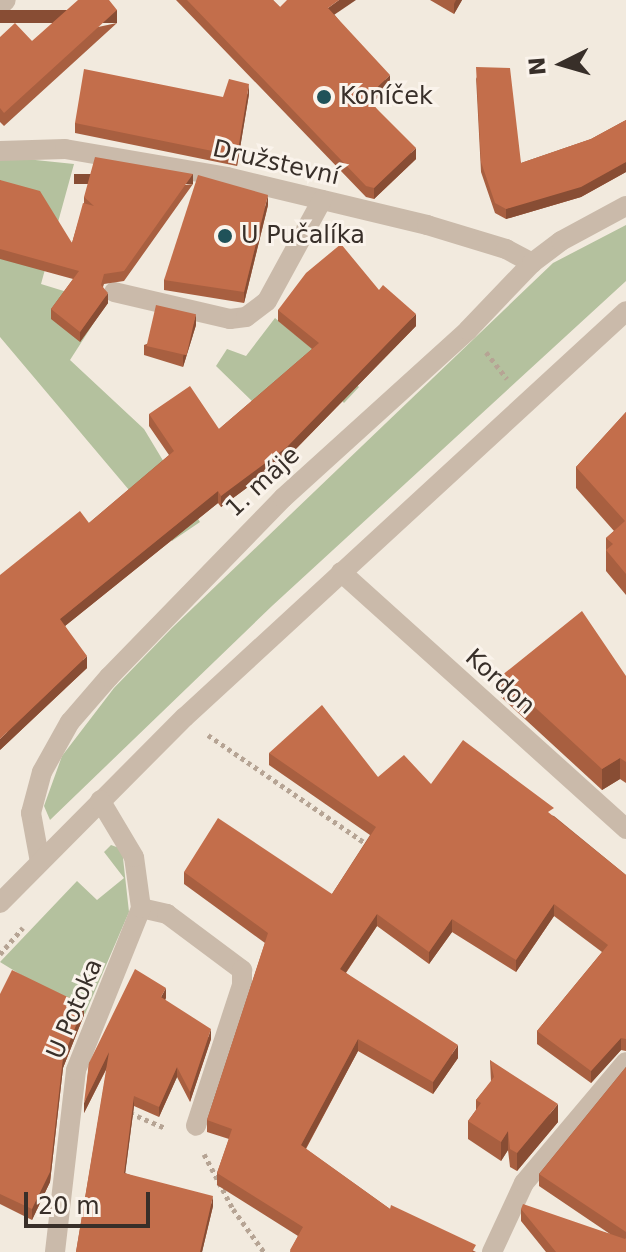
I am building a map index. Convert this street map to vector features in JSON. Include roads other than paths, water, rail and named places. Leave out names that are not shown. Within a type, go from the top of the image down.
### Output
[{"type":"street","points":[[0,6],[6,0]]},
{"type":"street","name":"Družstevní","points":[[0,151],[65,149],[227,177],[427,225],[506,249],[532,263]]},
{"type":"street","points":[[114,292],[230,319],[246,317],[267,301],[322,200]]},
{"type":"street","name":"1. máje","points":[[40,862],[31,813],[42,772],[70,722],[203,577],[468,330],[532,263],[561,241],[626,206]]},
{"type":"street","points":[[0,903],[185,717],[626,311]]},
{"type":"street","name":"Kordon","points":[[341,572],[626,829]]},
{"type":"street","name":"U Potoka","points":[[55,1252],[71,1093],[141,908],[134,857],[100,800]]},
{"type":"street","points":[[141,908],[167,914],[242,970],[242,985],[196,1126]]},
{"type":"street","points":[[492,1252],[533,1171],[626,1062]]},
{"type":"place","name":"Koníček","points":[[324,97]]},
{"type":"place","name":"U Pučalíka","points":[[225,236]]}]
